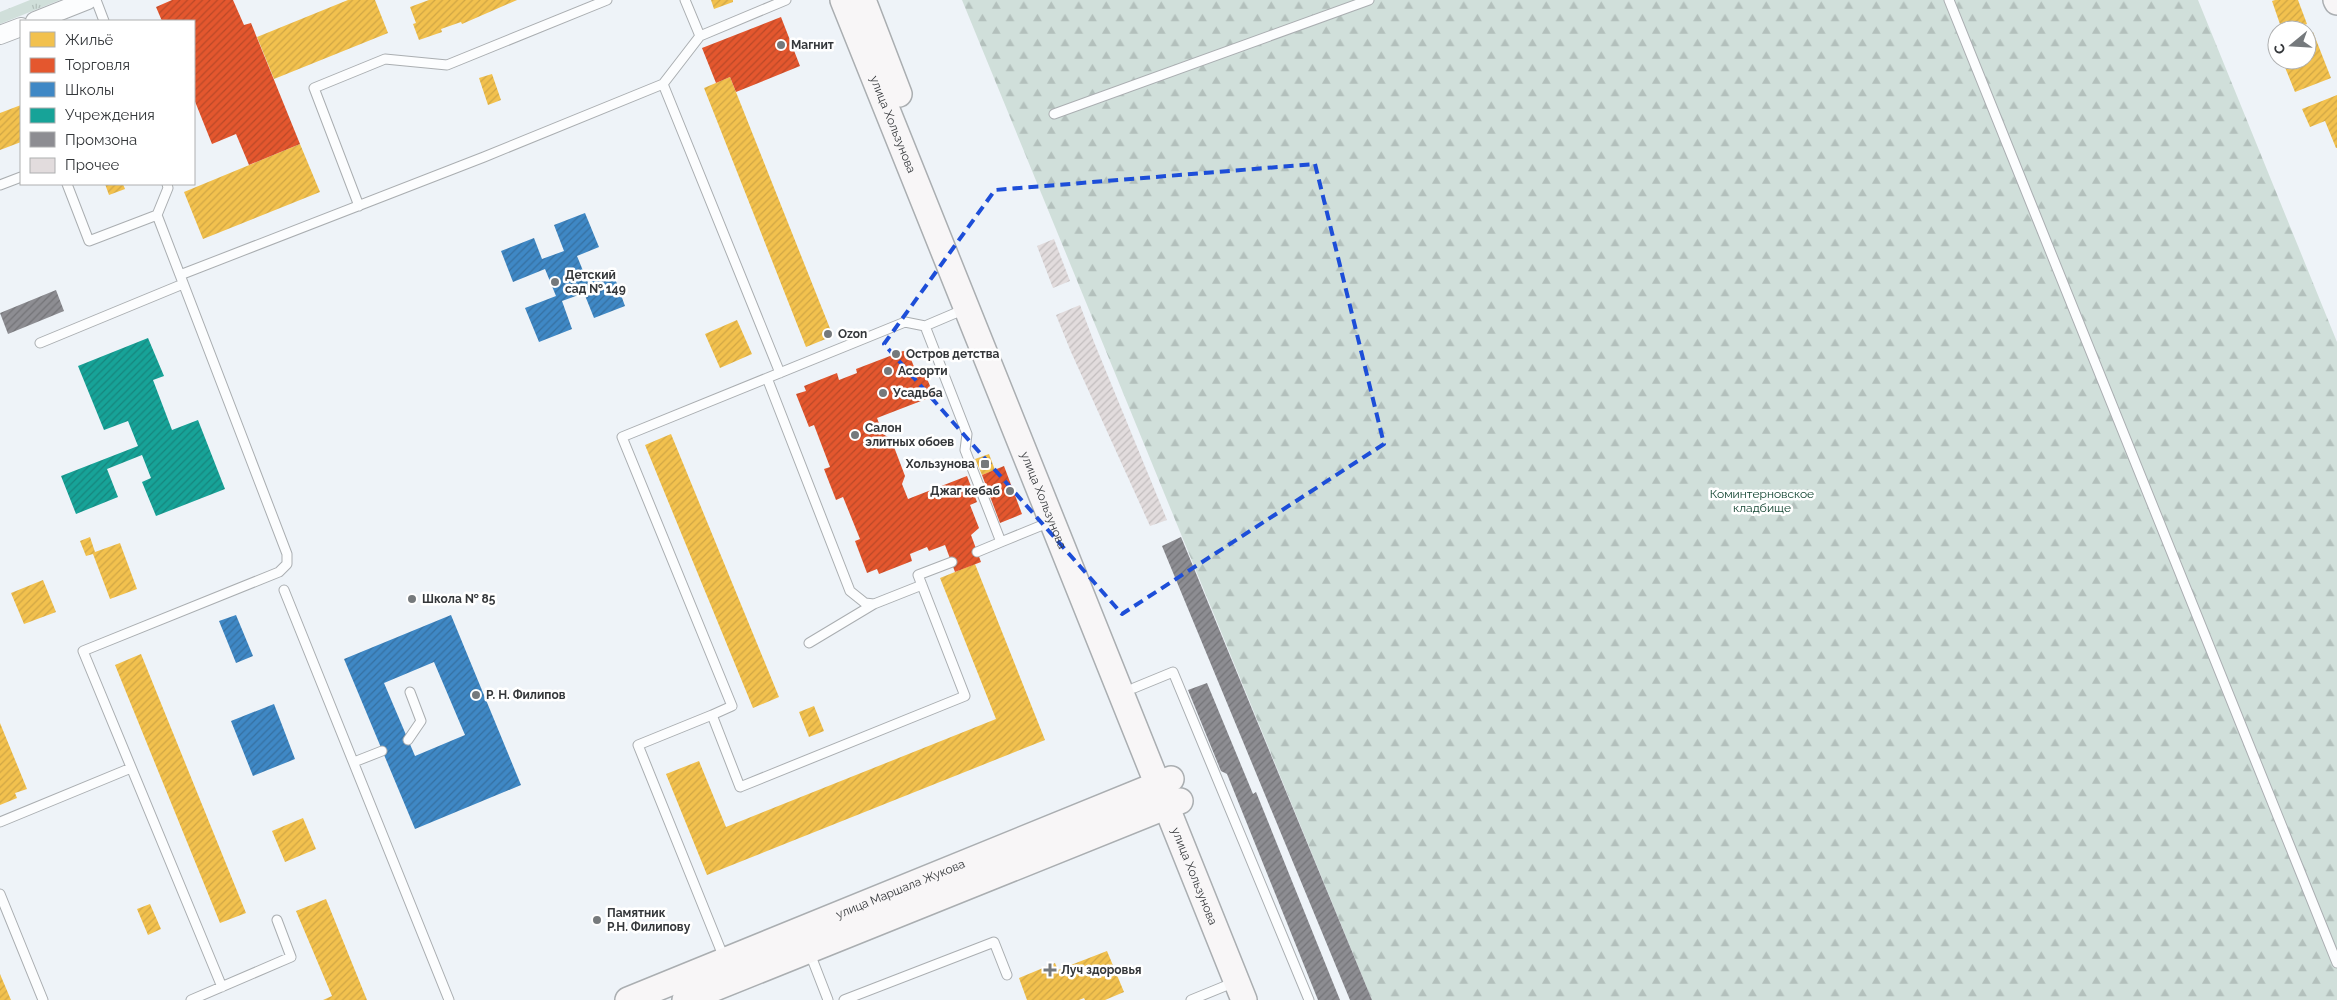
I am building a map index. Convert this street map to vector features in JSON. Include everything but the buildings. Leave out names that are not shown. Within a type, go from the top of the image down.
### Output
[{"type":"main road","name":"улица Хользунова","points":[[843,0],[1053,521],[1168,793],[1261,1000]]},
{"type":"main road","name":"улица Хользунова","points":[[863,0],[1024,415],[1134,688],[1168,793],[1240,991]]},
{"type":"main road","name":"улица Маршала Жукова","points":[[685,1000],[809,950],[1168,793]]},
{"type":"main road","name":"улица Маршала Жукова","points":[[628,1000],[725,961],[1168,793]]},
{"type":"street","points":[[38,20],[88,0]]},
{"type":"street","points":[[0,35],[20,27]]},
{"type":"lane","points":[[96,0],[104,20]]},
{"type":"lane","points":[[359,206],[314,88],[385,59],[448,65],[607,0]]},
{"type":"lane","points":[[685,0],[700,36]]},
{"type":"lane","points":[[180,275],[359,206],[663,84],[700,36],[786,0]]},
{"type":"lane","points":[[1054,114],[1369,0]]},
{"type":"lane","points":[[1949,0],[2337,963]]},
{"type":"lane","points":[[663,84],[780,373]]},
{"type":"lane","points":[[0,185],[20,177]]},
{"type":"lane","points":[[67,185],[89,242],[157,215]]},
{"type":"lane","points":[[167,185],[168,188],[157,215],[287,554],[287,564],[279,572],[83,651],[222,987]]},
{"type":"lane","points":[[40,342],[184,284]]},
{"type":"lane","points":[[725,961],[638,745],[732,706],[622,437],[905,322],[925,326],[968,308]]},
{"type":"lane","points":[[925,326],[967,434],[965,450],[1001,542]]},
{"type":"lane","points":[[767,378],[850,591],[857,599],[865,603],[874,604]]},
{"type":"lane","points":[[977,552],[1053,521]]},
{"type":"lane","points":[[712,715],[740,787],[965,696],[918,575],[952,562]]},
{"type":"lane","points":[[809,643],[874,604],[922,585]]},
{"type":"lane","points":[[284,590],[448,1000]]},
{"type":"lane","points":[[1134,688],[1173,672],[1309,1000]]},
{"type":"lane","points":[[408,740],[421,721],[410,692]]},
{"type":"lane","points":[[354,762],[382,751]]},
{"type":"lane","points":[[0,822],[131,768]]},
{"type":"lane","points":[[0,894],[43,1000]]},
{"type":"lane","points":[[192,1000],[291,957],[276,920]]},
{"type":"lane","points":[[844,1000],[994,942],[1007,975]]},
{"type":"lane","points":[[809,950],[828,1000]]},
{"type":"lane","points":[[1191,1000],[1240,991]]},
{"type":"highlighted area","points":[[1315,164],[1384,444],[1122,614],[884,344],[995,190]]},
{"type":"green space","points":[[30,0],[60,0],[0,24],[0,12]]},
{"type":"green space","name":"Коминтерновское кладбище","points":[[962,0],[2198,0],[2337,342],[2337,1000],[1372,1000]]},
{"type":"place","name":"Магнит","points":[[781,45]]},
{"type":"place","name":"Детский сад № 149","points":[[555,282]]},
{"type":"place","name":"Ozon","points":[[828,334]]},
{"type":"place","name":"Остров детства","points":[[896,354]]},
{"type":"place","name":"Ассорти","points":[[888,371]]},
{"type":"place","name":"Усадьба","points":[[883,393]]},
{"type":"place","name":"Салон элитных обоев","points":[[855,435]]},
{"type":"place","name":"Хользунова","points":[[985,464]]},
{"type":"place","name":"Джаг кебаб","points":[[1010,491]]},
{"type":"place","name":"Школа № 85","points":[[412,599]]},
{"type":"place","name":"Р. Н. Филипов","points":[[476,695]]},
{"type":"place","name":"Памятник Р.Н. Филипову","points":[[597,920]]},
{"type":"place","name":"Луч здоровья","points":[[1050,970]]}]
